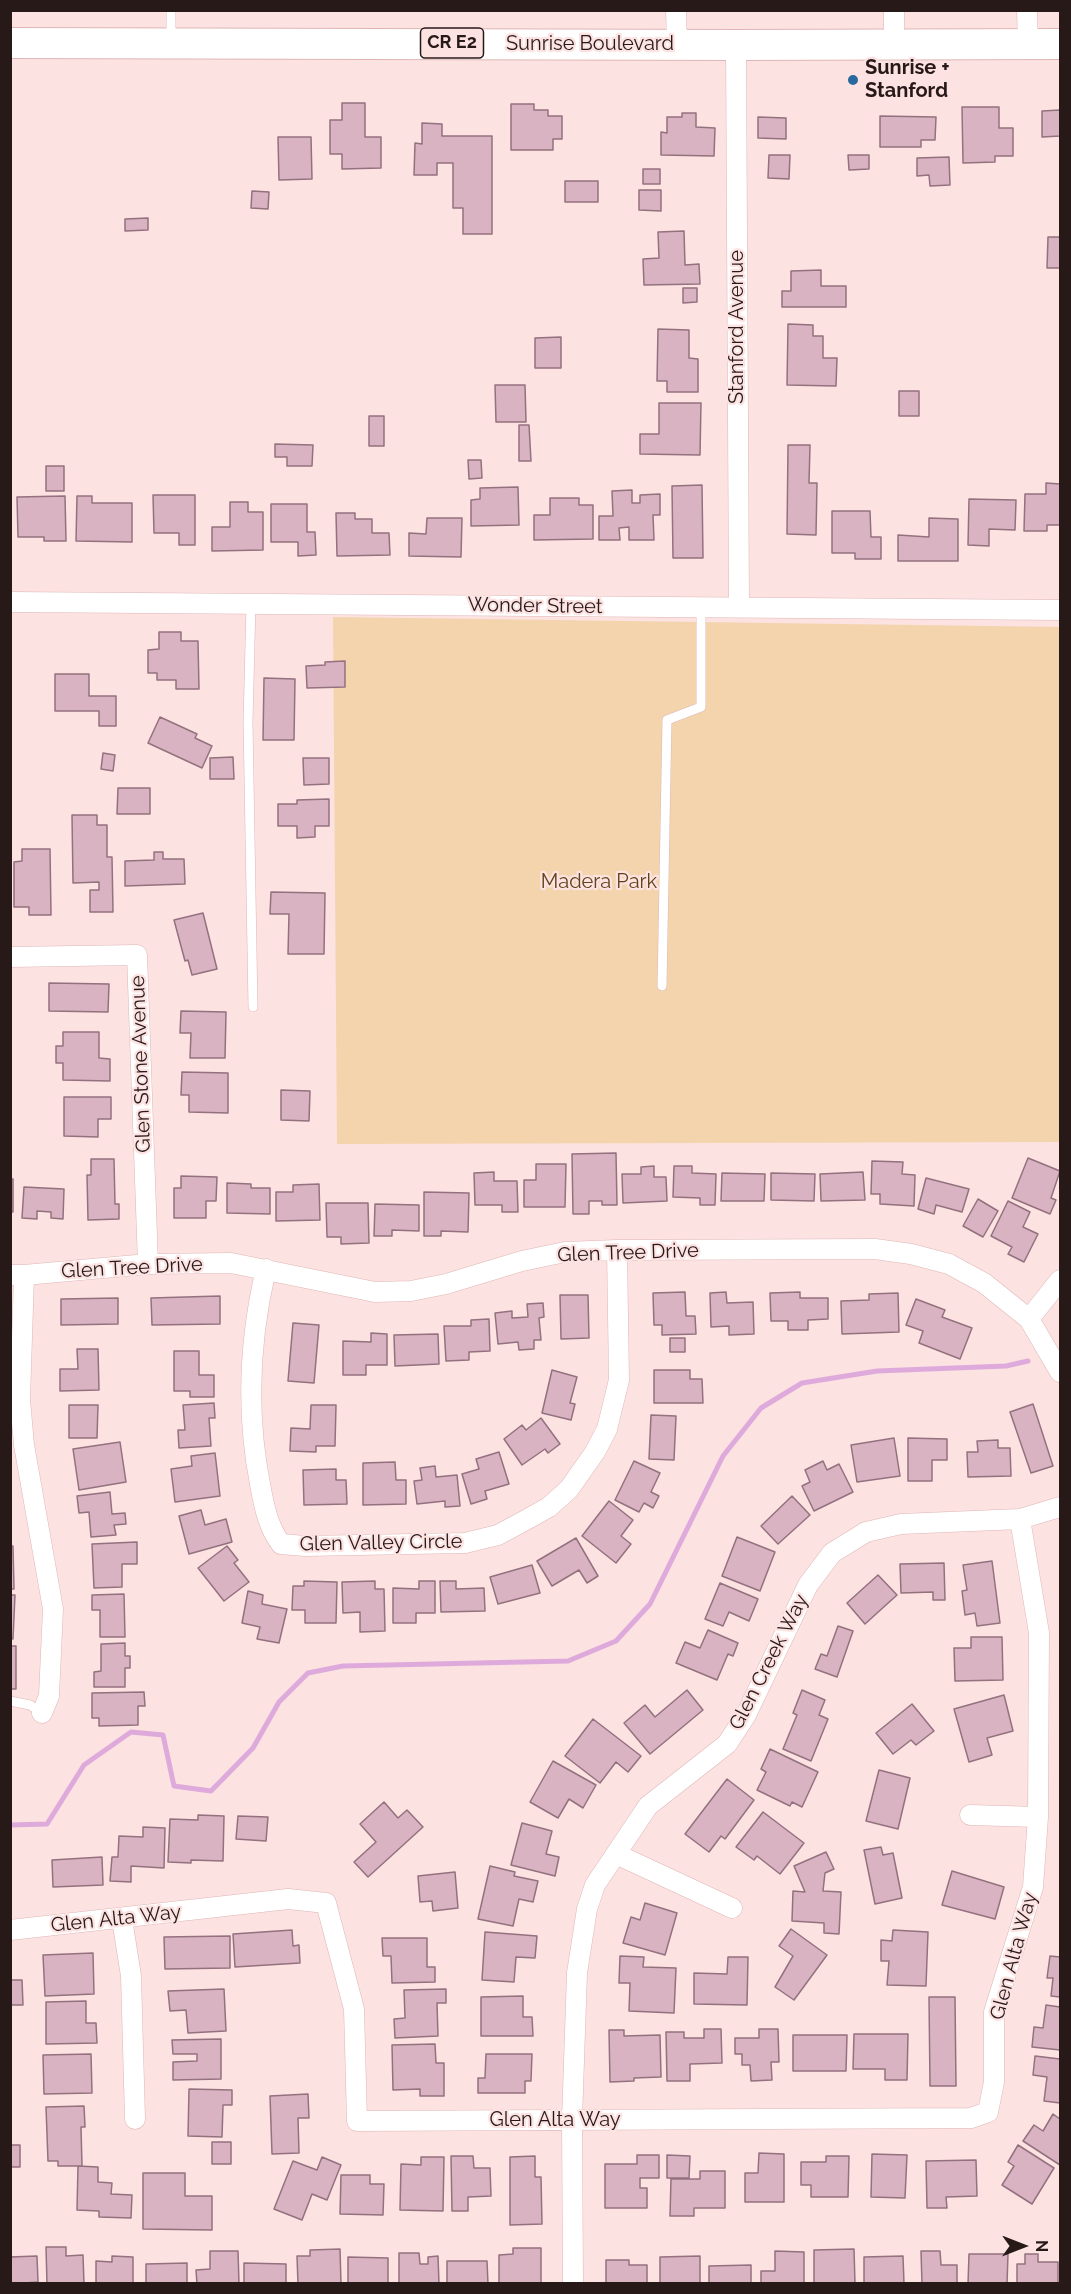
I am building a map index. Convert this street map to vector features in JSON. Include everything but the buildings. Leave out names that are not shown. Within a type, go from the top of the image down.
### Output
[{"type":"main road","name":"Sunrise Boulevard","points":[[10,43],[1060,44]]},
{"type":"street","points":[[676,10],[677,44]]},
{"type":"street","points":[[894,10],[894,45]]},
{"type":"street","points":[[1027,10],[1028,44]]},
{"type":"street","name":"Stanford Avenue","points":[[736,45],[739,608]]},
{"type":"street","name":"Wonder Street","points":[[10,602],[1060,610]]},
{"type":"street","name":"Glen Stone Avenue","points":[[10,957],[136,955],[148,1264]]},
{"type":"street","name":"Glen Tree Drive","points":[[17,1275],[148,1264],[231,1263],[375,1292],[411,1291],[446,1284],[522,1261],[565,1252],[875,1249],[910,1254],[949,1264],[975,1278],[1029,1319],[1060,1372]]},
{"type":"street","name":"Glen Valley Circle","points":[[266,1269],[258,1305],[250,1397],[253,1446],[271,1531],[281,1544],[305,1546],[465,1543],[498,1535],[549,1507],[569,1489],[595,1452],[607,1429],[618,1380],[617,1250]]},
{"type":"street","points":[[17,1275],[20,1400],[24,1445],[53,1609],[49,1696],[42,1713]]},
{"type":"street","points":[[1029,1319],[1060,1280]]},
{"type":"street","name":"Glen Creek Way","points":[[573,2283],[572,2120],[577,1973],[587,1909],[595,1885],[648,1806],[727,1744],[746,1715],[808,1585],[832,1553],[866,1532],[901,1524],[1020,1519],[1060,1507]]},
{"type":"street","name":"Glen Alta Way","points":[[10,1930],[288,1899],[326,1903],[354,2009],[357,2121],[971,2118],[988,2112],[994,2082],[994,2012],[1033,1887],[1038,1817],[1039,1633],[1020,1519]]},
{"type":"street","points":[[970,1815],[1038,1817]]},
{"type":"street","points":[[615,1854],[732,1908]]},
{"type":"street","points":[[122,1919],[131,1976],[135,2119]]},
{"type":"lane","points":[[171,10],[171,43]]},
{"type":"lane","points":[[251,604],[248,722],[253,1007]]},
{"type":"lane","points":[[662,986],[668,720],[701,707],[701,608]]},
{"type":"lane","points":[[10,1701],[30,1705],[42,1713]]},
{"type":"green space","name":"Madera Park","points":[[333,617],[1060,627],[1060,1142],[337,1144]]},
{"type":"waterway","points":[[10,1825],[47,1824],[84,1765],[131,1732],[163,1735],[174,1786],[211,1791],[253,1748],[279,1702],[308,1673],[343,1666],[568,1661],[616,1641],[650,1604],[723,1456],[761,1408],[802,1383],[877,1371],[1006,1366],[1028,1361]]},
{"type":"place","name":"Sunrise + Stanford","points":[[853,80]]}]
